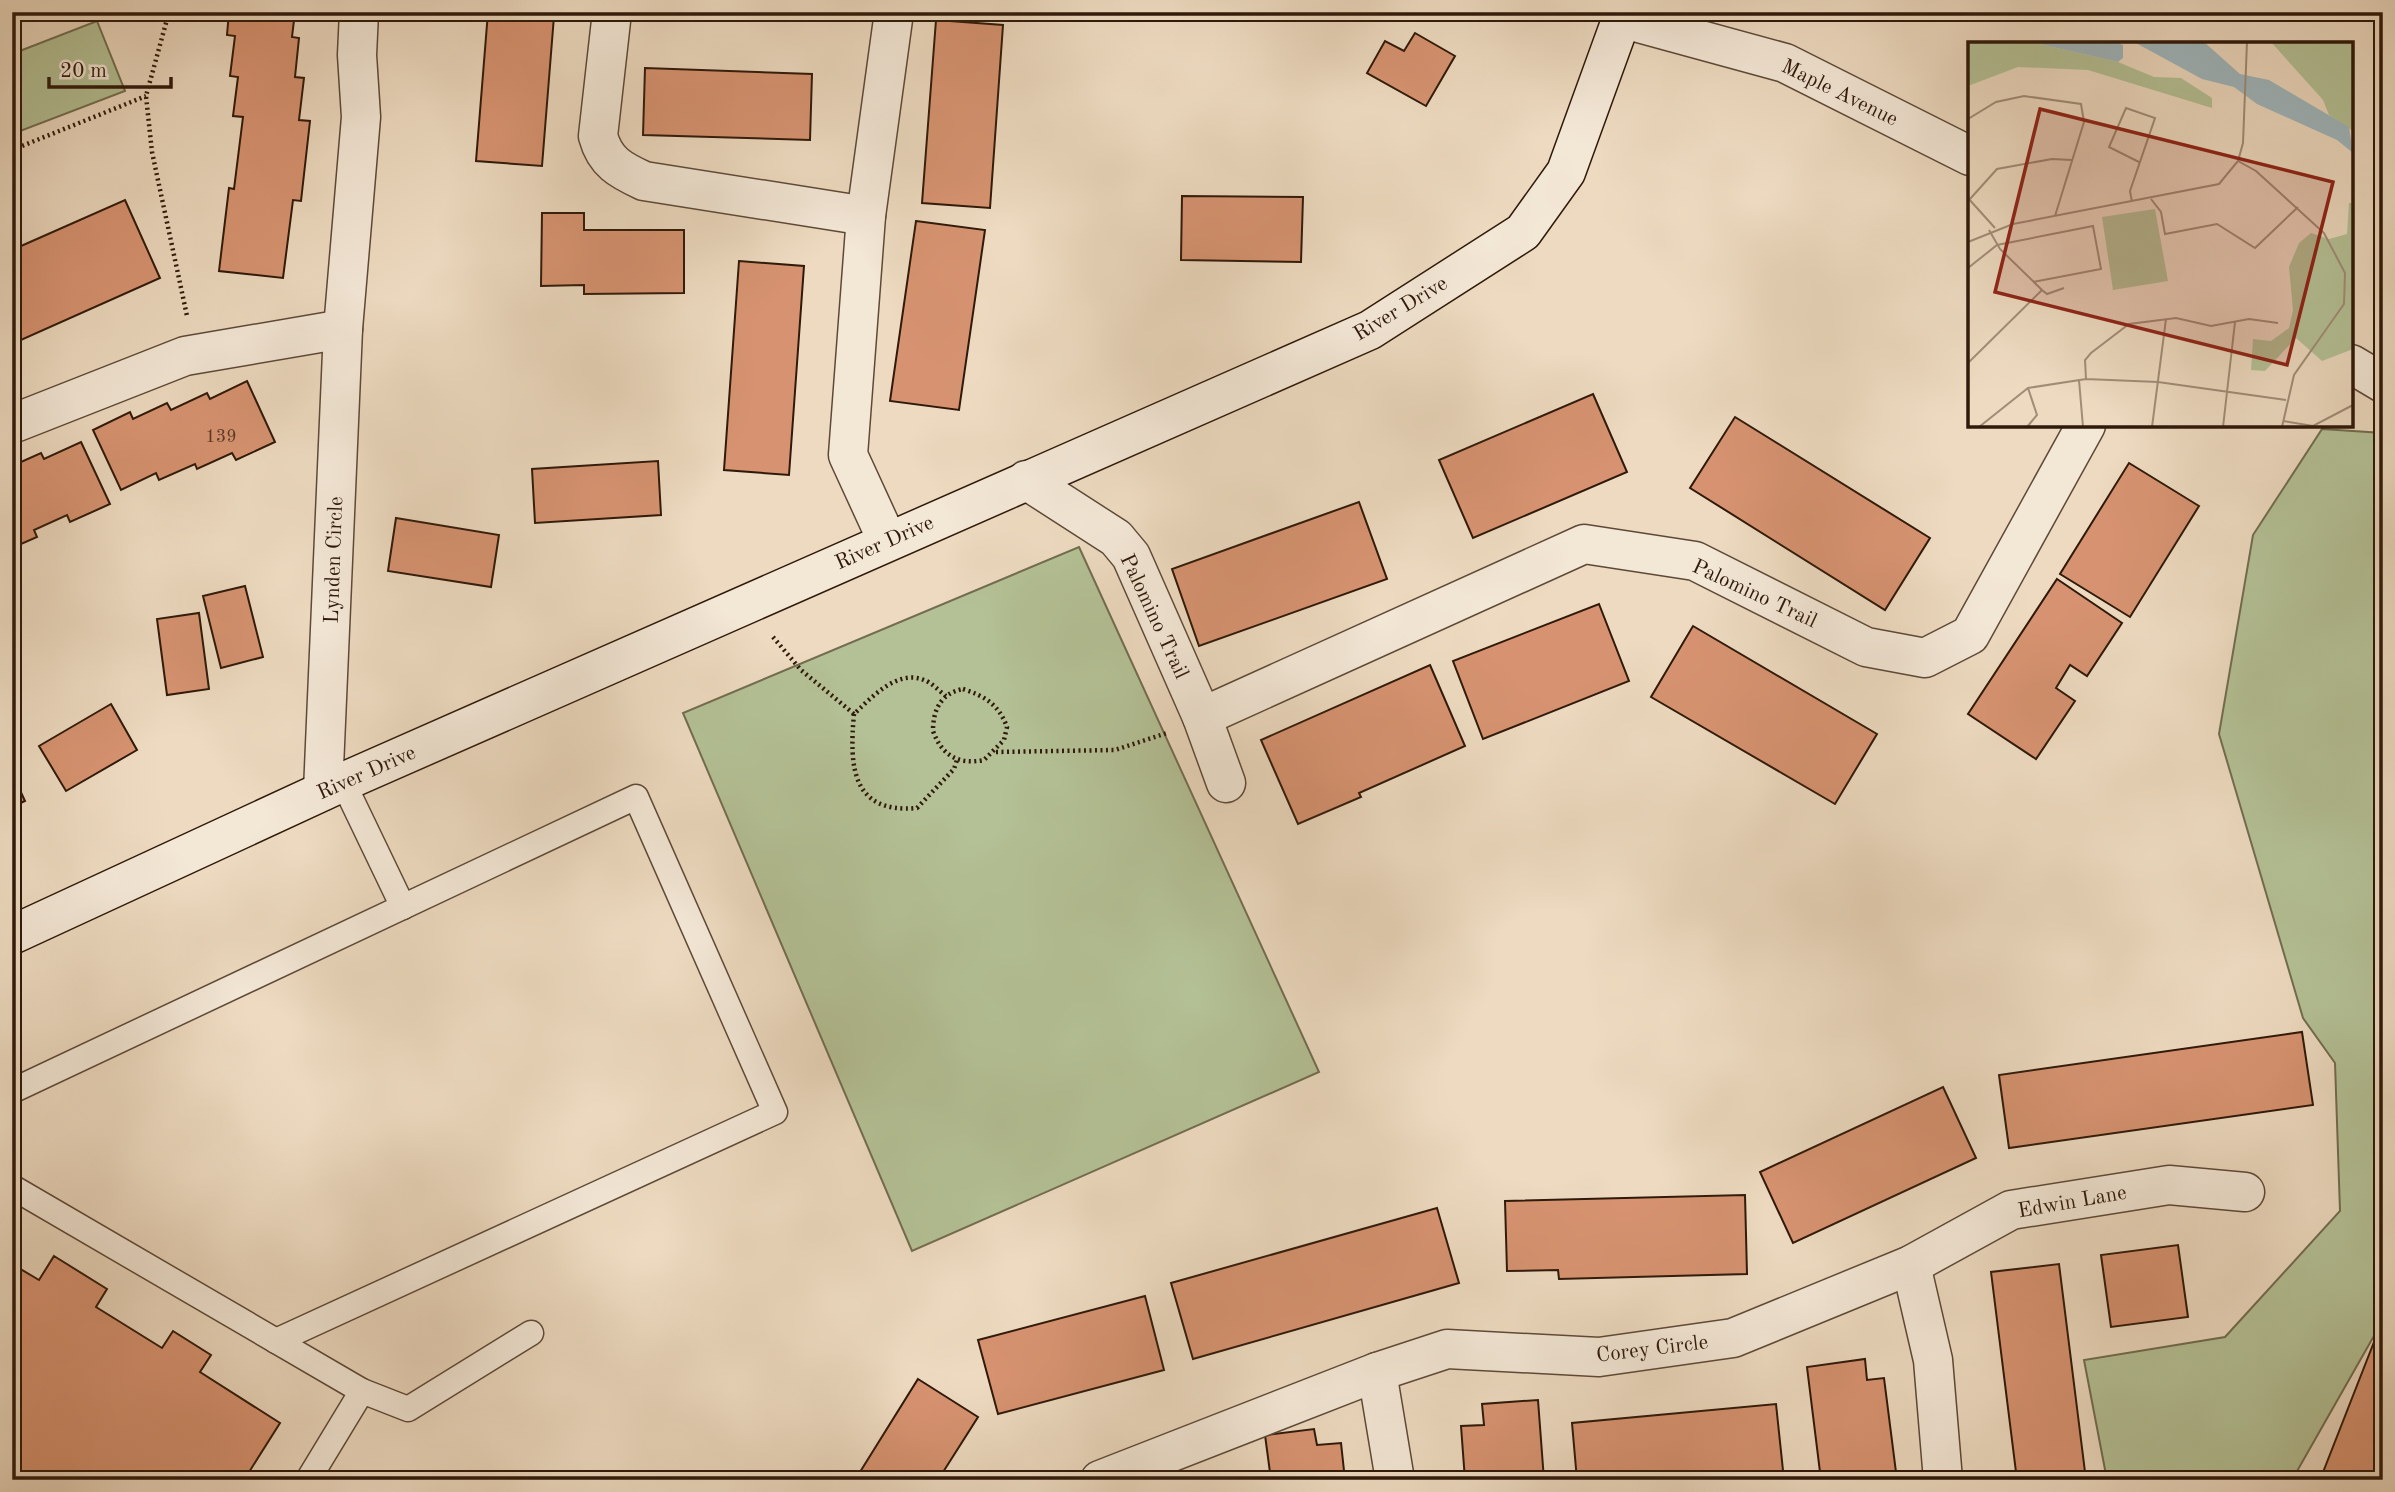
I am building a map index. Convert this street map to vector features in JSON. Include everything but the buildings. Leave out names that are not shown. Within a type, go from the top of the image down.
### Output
[{"type":"street","name":"Lynden Circle","points":[[333,786],[343,329],[361,117],[357,55],[359,12]]},
{"type":"street","points":[[612,12],[598,136],[604,156],[622,171],[644,181],[866,216]]},
{"type":"street","points":[[887,540],[848,455],[866,216],[894,12]]},
{"type":"street","name":"Maple Avenue","points":[[1624,16],[1785,63],[1968,155]]},
{"type":"street","name":"River Drive","points":[[12,935],[333,786],[887,540],[1370,330],[1523,232],[1566,172],[1624,16]]},
{"type":"street","points":[[12,424],[195,354],[343,329]]},
{"type":"street","points":[[2353,365],[2383,383]]},
{"type":"street","name":"Palomino Trail","points":[[1202,716],[1584,544],[1695,561],[1866,647],[1925,658],[1970,635],[2085,427]]},
{"type":"street","name":"Palomino Trail","points":[[1026,480],[1116,538],[1131,556],[1202,716],[1226,783]]},
{"type":"street","name":"Edwin Lane","points":[[1911,1265],[2011,1210],[2169,1185],[2245,1192]]},
{"type":"street","points":[[1911,1265],[1933,1360],[1943,1480]]},
{"type":"street","name":"Corey Circle","points":[[1100,1480],[1377,1371],[1447,1349],[1599,1357],[1733,1338],[1911,1265]]},
{"type":"street","points":[[1377,1371],[1395,1480]]},
{"type":"lane","points":[[333,786],[403,907]]},
{"type":"lane","points":[[12,1091],[636,797],[775,1112],[276,1341]]},
{"type":"lane","points":[[12,1186],[362,1391],[408,1409],[531,1333]]},
{"type":"lane","points":[[308,1480],[362,1391]]},
{"type":"path","points":[[169,12],[146,96],[152,152],[195,354]]},
{"type":"path","points":[[12,150],[146,96]]},
{"type":"path","points":[[748,603],[800,670],[854,714]]},
{"type":"path","points":[[946,696],[923,679],[897,680],[877,693],[854,714],[851,751],[857,779],[873,801],[892,811],[917,808],[954,768],[957,760]]},
{"type":"path","points":[[963,689],[988,699],[997,707],[1007,727],[1004,740],[995,752],[984,760],[957,760],[945,753],[933,731],[937,705],[946,696],[963,689]]},
{"type":"path","points":[[995,752],[1115,750],[1156,738],[1202,716]]},
{"type":"green space","points":[[97,21],[125,91],[15,133],[12,126],[12,54]]},
{"type":"green space","points":[[2322,429],[2383,433],[2383,1320],[2292,1480],[2107,1480],[2084,1360],[2225,1337],[2340,1211],[2335,1063],[2303,1018],[2219,734],[2253,535]]},
{"type":"green space","points":[[1079,547],[1319,1072],[912,1251],[683,713]]}]
